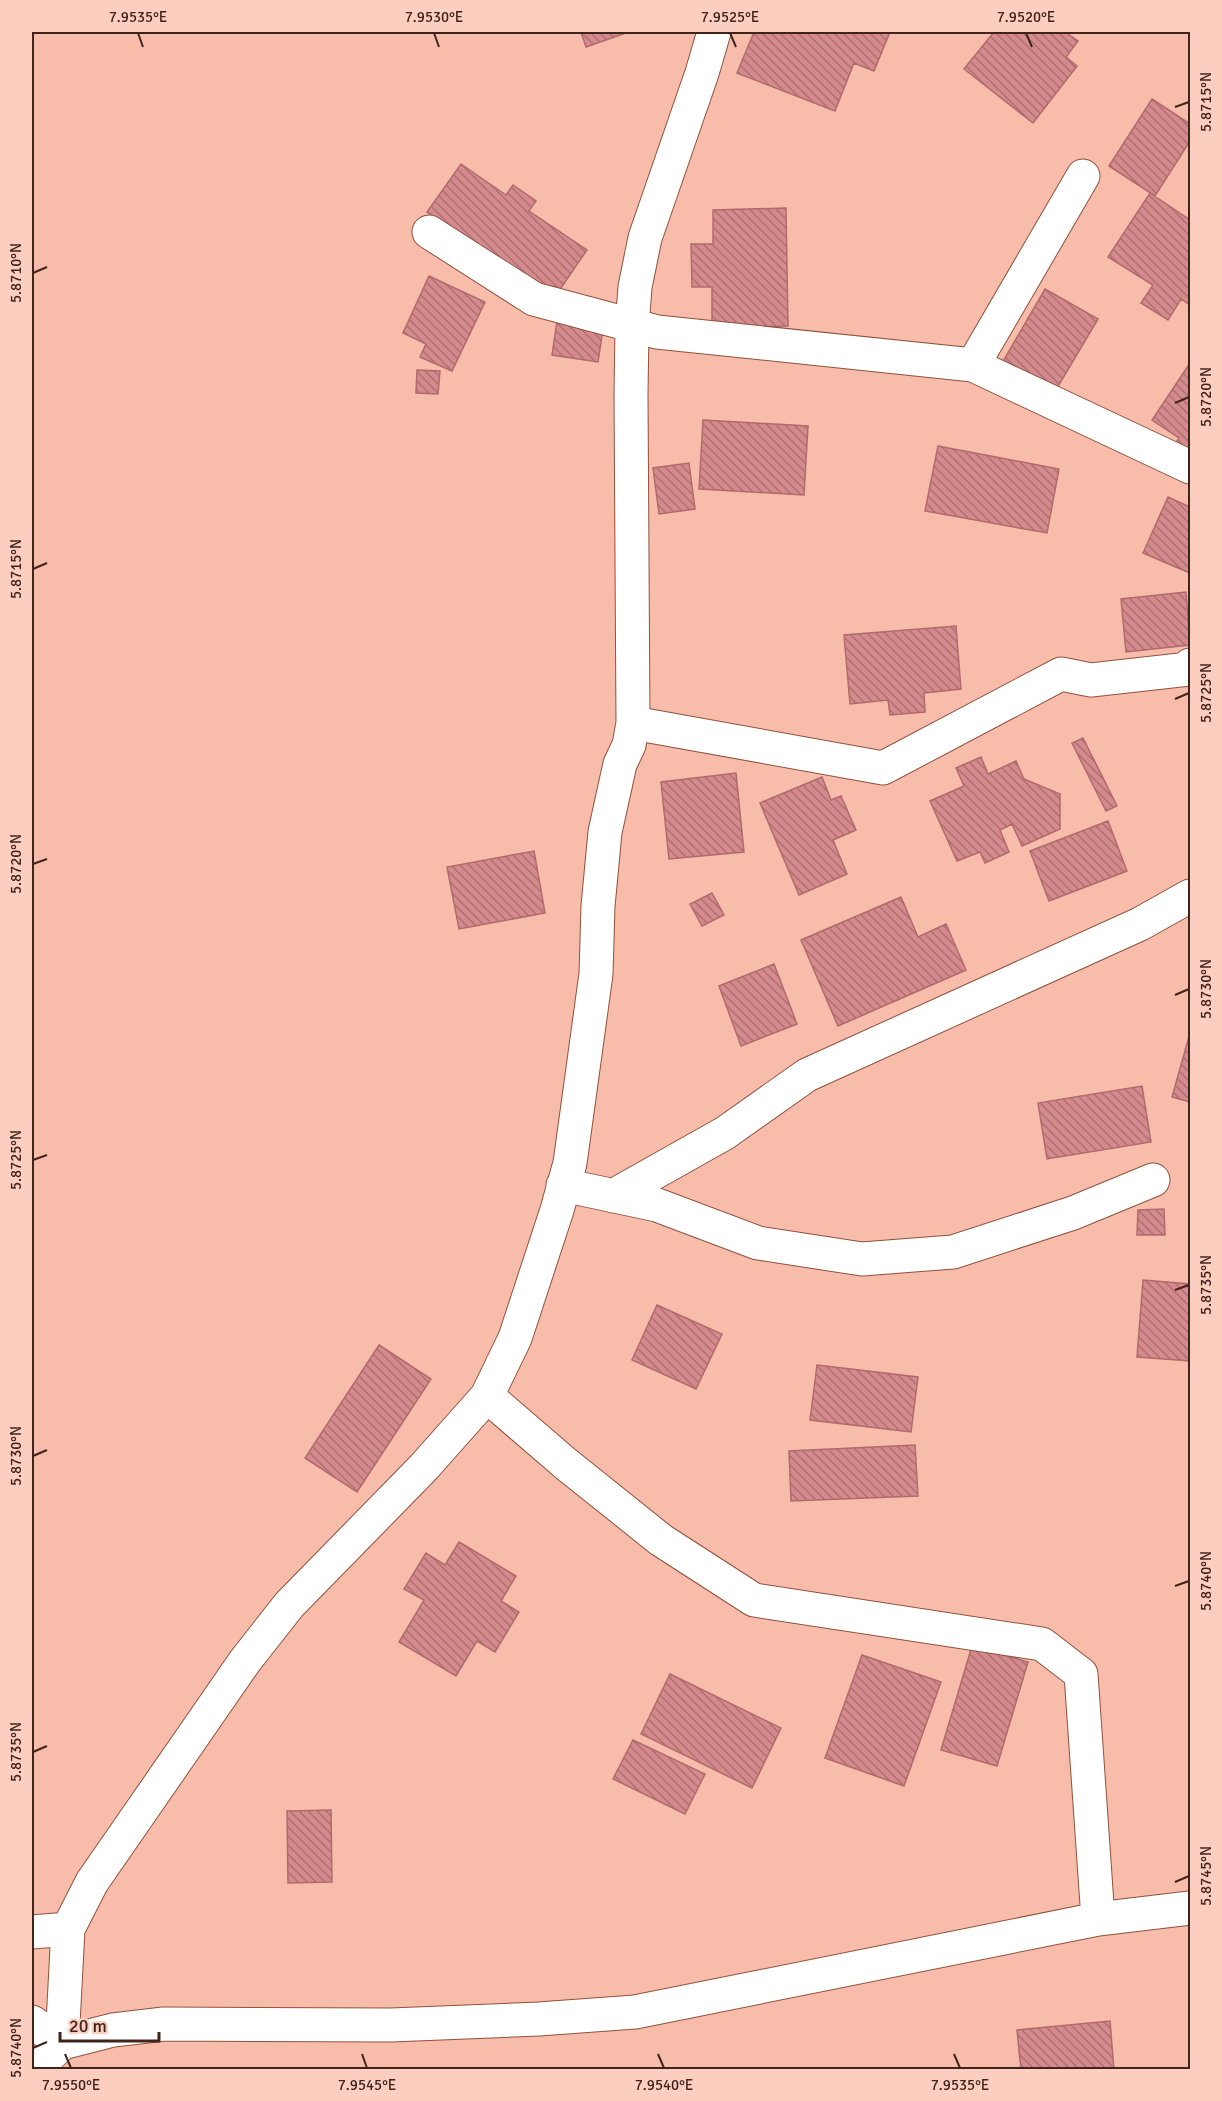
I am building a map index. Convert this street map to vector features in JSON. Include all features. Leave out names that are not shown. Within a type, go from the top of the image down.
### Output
[{"type":"street","points":[[62,2043],[68,1929],[92,1882],[245,1661],[289,1605],[424,1467],[488,1396],[515,1338],[570,1163],[596,974],[598,906],[605,832],[620,764],[629,745],[633,723],[632,327],[635,287],[645,238],[714,32]]},
{"type":"street","points":[[973,365],[1083,176]]},
{"type":"street","points":[[429,232],[534,299],[632,327],[669,333],[973,365],[1191,467]]},
{"type":"street","points":[[633,723],[883,768],[1061,674],[1091,680],[1190,669],[1191,665]]},
{"type":"street","points":[[613,1196],[725,1133],[807,1075],[1140,924],[1191,896]]},
{"type":"street","points":[[564,1185],[657,1205],[758,1243],[862,1259],[953,1252],[1073,1213],[1153,1180]]},
{"type":"street","points":[[488,1396],[566,1464],[661,1540],[754,1600],[1042,1644],[1081,1674],[1098,1919]]},
{"type":"street","points":[[35,2070],[62,2043],[113,2030],[164,2024],[391,2025],[539,2019],[635,2012],[1098,1919],[1191,1908]]},
{"type":"street","points":[[32,1932],[68,1929]]},
{"type":"street","points":[[32,2022],[62,2043]]},
{"type":"building","points":[[581,32],[626,32],[626,33],[586,47]]},
{"type":"building","points":[[754,32],[890,32],[874,71],[854,63],[835,111],[737,73]]},
{"type":"building","points":[[994,32],[1065,32],[1078,41],[1066,57],[1077,66],[1033,123],[964,69]]},
{"type":"building","points":[[1152,99],[1190,124],[1190,141],[1155,196],[1109,166]]},
{"type":"building","points":[[461,164],[506,195],[513,185],[536,201],[529,211],[587,250],[554,298],[427,212]]},
{"type":"building","points":[[1150,193],[1190,220],[1190,305],[1181,299],[1168,320],[1141,303],[1153,285],[1108,257]]},
{"type":"building","points":[[786,208],[788,326],[712,328],[712,287],[692,287],[691,244],[713,244],[713,210]]},
{"type":"building","points":[[429,276],[485,302],[452,371],[420,357],[426,344],[403,333]]},
{"type":"building","points":[[1045,289],[1098,319],[1050,400],[998,370]]},
{"type":"building","points":[[557,321],[603,329],[598,362],[552,355]]},
{"type":"building","points":[[1188,366],[1190,368],[1190,458],[1173,447],[1179,438],[1152,420]]},
{"type":"building","points":[[417,370],[440,371],[438,394],[416,393]]},
{"type":"building","points":[[703,420],[808,426],[804,495],[699,489]]},
{"type":"building","points":[[938,446],[1059,469],[1047,533],[925,511]]},
{"type":"building","points":[[689,463],[695,509],[659,514],[653,468]]},
{"type":"building","points":[[1168,497],[1190,507],[1190,573],[1143,553]]},
{"type":"building","points":[[1186,592],[1190,645],[1126,652],[1121,599]]},
{"type":"building","points":[[956,626],[961,689],[924,693],[925,712],[890,715],[888,700],[850,704],[844,635]]},
{"type":"building","points":[[1083,738],[1117,806],[1106,811],[1072,743]]},
{"type":"building","points":[[981,757],[988,774],[1016,761],[1024,779],[1060,794],[1060,829],[1022,846],[1012,824],[1000,830],[1009,852],[985,863],[980,852],[957,861],[930,801],[964,786],[956,768]]},
{"type":"building","points":[[736,773],[744,852],[669,859],[661,782]]},
{"type":"building","points":[[822,777],[831,800],[841,796],[856,830],[833,840],[847,874],[799,895],[760,803]]},
{"type":"building","points":[[1108,821],[1127,871],[1049,901],[1030,851]]},
{"type":"building","points":[[534,851],[545,913],[459,929],[447,867]]},
{"type":"building","points":[[712,893],[724,915],[702,926],[690,904]]},
{"type":"building","points":[[901,897],[918,937],[946,924],[966,970],[838,1026],[801,940]]},
{"type":"building","points":[[774,964],[797,1024],[741,1046],[719,986]]},
{"type":"building","points":[[1190,1033],[1190,1102],[1172,1097]]},
{"type":"building","points":[[1142,1086],[1151,1142],[1047,1159],[1038,1103]]},
{"type":"building","points":[[1164,1209],[1165,1235],[1137,1235],[1138,1210]]},
{"type":"building","points":[[1143,1280],[1190,1284],[1190,1361],[1137,1357]]},
{"type":"building","points":[[657,1305],[722,1334],[696,1389],[632,1360]]},
{"type":"building","points":[[379,1345],[431,1379],[357,1492],[305,1458]]},
{"type":"building","points":[[817,1365],[918,1377],[911,1432],[810,1420]]},
{"type":"building","points":[[915,1445],[918,1496],[791,1501],[789,1451]]},
{"type":"building","points":[[459,1542],[516,1576],[501,1601],[519,1612],[495,1652],[477,1641],[456,1676],[399,1642],[424,1600],[404,1589],[426,1553],[445,1565]]},
{"type":"building","points":[[972,1646],[1028,1662],[997,1766],[941,1750]]},
{"type":"building","points":[[862,1655],[941,1682],[904,1786],[825,1758]]},
{"type":"building","points":[[670,1674],[781,1728],[752,1788],[641,1734]]},
{"type":"building","points":[[633,1740],[705,1774],[685,1814],[613,1779]]},
{"type":"building","points":[[331,1810],[332,1882],[288,1883],[287,1811]]},
{"type":"building","points":[[1110,2021],[1114,2070],[1021,2070],[1017,2030]]}]
